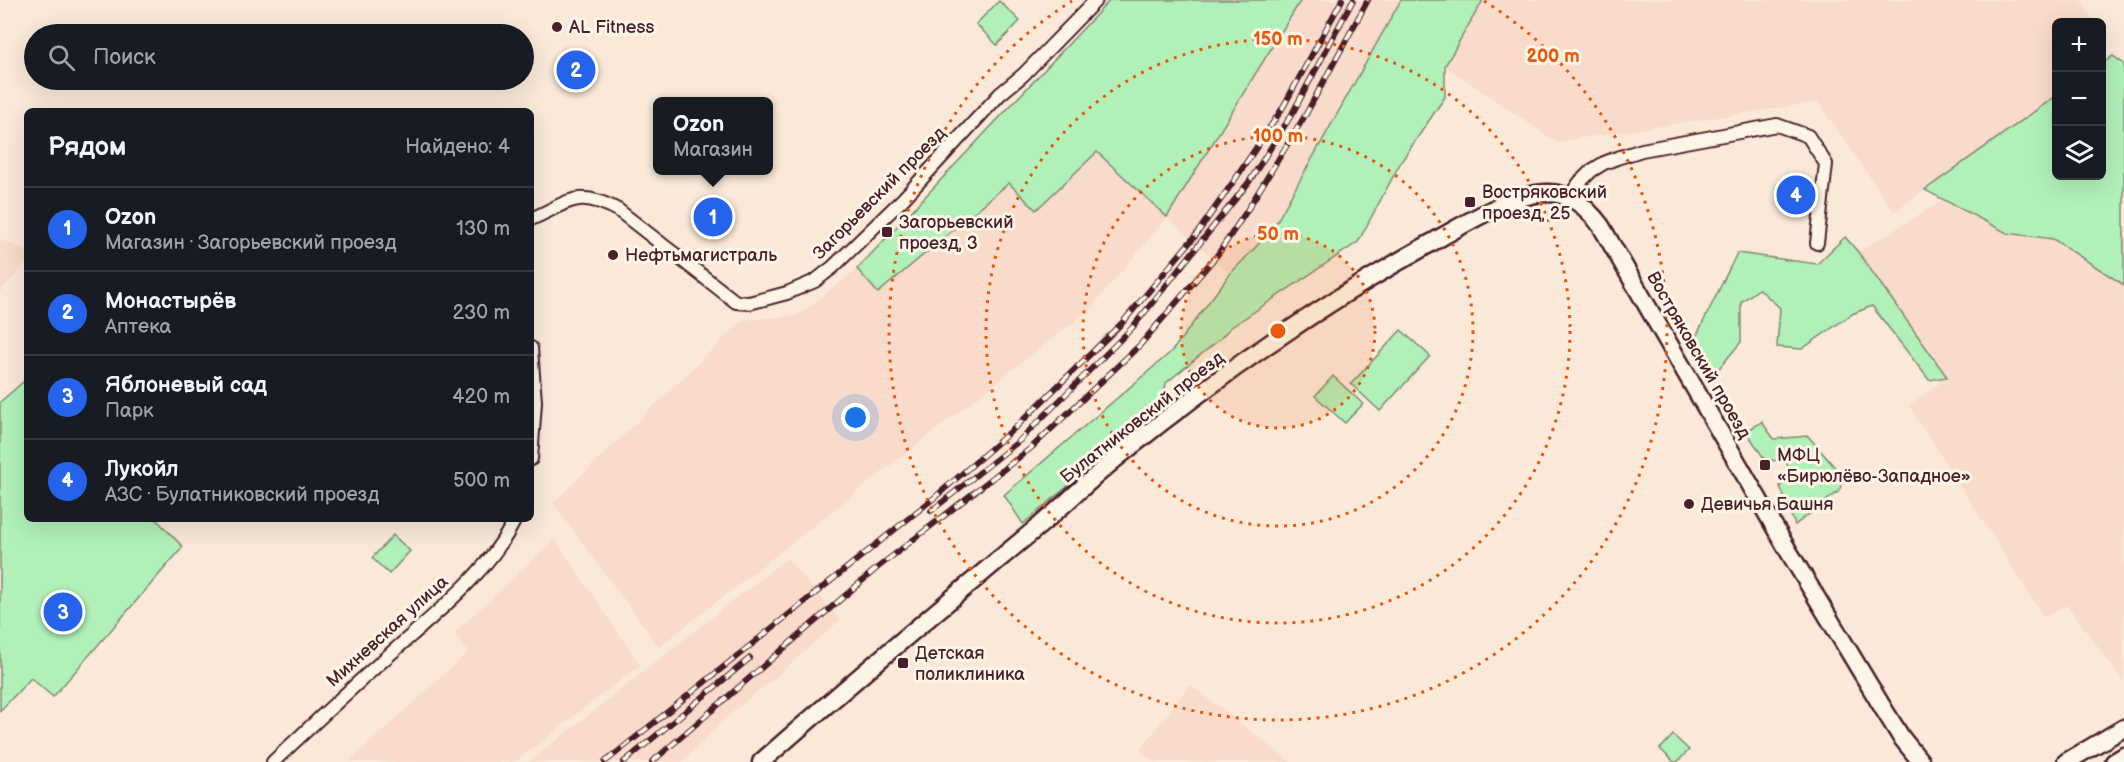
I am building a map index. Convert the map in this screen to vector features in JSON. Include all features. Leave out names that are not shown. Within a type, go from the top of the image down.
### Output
[{"type":"street","name":"Загорьевский проезд","points":[[534,218],[583,197],[599,199],[618,210],[736,303],[749,303],[787,293],[815,281],[833,267],[903,199],[1000,94],[1023,75],[1096,0]]},
{"type":"street","points":[[1570,196],[1591,171],[1604,163],[1642,150],[1777,125],[1808,136],[1826,164],[1818,243]]},
{"type":"street","name":"Булатниковский проезд","points":[[761,762],[1088,482],[1164,420],[1232,371],[1386,268],[1453,231],[1500,207],[1531,195],[1556,193],[1570,196]]},
{"type":"street","name":"Востряковский проезд","points":[[1570,196],[1591,213],[1614,247],[1789,552],[1901,737],[1921,762]]},
{"type":"street","points":[[534,388],[534,416]]},
{"type":"street","name":"Михневская улица","points":[[273,762],[484,566],[506,538],[514,522]]},
{"type":"street","points":[[2066,762],[2124,728]]},
{"type":"street","points":[[2114,762],[2124,756]]},
{"type":"shaded area","points":[[1301,0],[1401,0],[1272,230],[1230,274],[1167,217]]},
{"type":"shaded area","points":[[1483,0],[2081,0],[2092,18],[2052,18],[2052,99],[1894,212],[1818,102],[1556,142],[1445,66]]},
{"type":"shaded area","points":[[1098,152],[1167,217],[1090,309],[659,647],[553,503],[743,320],[798,315],[857,269],[878,293],[1009,183],[1036,210]]},
{"type":"shaded area","points":[[1943,200],[2007,233],[2053,238],[2124,285],[2124,682],[2067,605],[2044,617],[1909,406],[1947,377],[1858,252]]},
{"type":"shaded area","points":[[0,239],[24,250],[24,265],[0,292]]},
{"type":"shaded area","points":[[555,539],[640,665],[515,762],[349,762],[468,652],[454,633]]},
{"type":"shaded area","points":[[787,558],[840,620],[725,718],[682,762],[529,762]]},
{"type":"shaded area","points":[[1190,685],[1291,762],[1155,762],[1140,750]]},
{"type":"green space","points":[[1110,0],[1301,0],[1167,217],[1097,152],[1036,210],[1009,183],[878,293],[857,269]]},
{"type":"green space","points":[[1401,0],[1483,0],[1445,66],[1445,97],[1401,162],[1358,242],[1230,328],[1220,339],[1166,383],[1162,407],[1023,524],[1004,495],[1172,351],[1230,274],[1272,230]]},
{"type":"green space","points":[[999,1],[1020,21],[997,45],[976,24]]},
{"type":"green space","points":[[2113,56],[2124,64],[2124,285],[2053,239],[2007,233],[1925,190],[2052,99],[2052,180],[2106,180],[2106,61]]},
{"type":"green space","points":[[1845,237],[1947,377],[1929,380],[1872,306],[1852,314],[1802,349],[1777,347],[1780,308],[1759,289],[1741,302],[1741,342],[1711,378],[1691,347],[1737,253],[1817,264]]},
{"type":"green space","points":[[1401,330],[1430,356],[1380,411],[1351,384]]},
{"type":"green space","points":[[1333,376],[1363,404],[1345,423],[1315,396]]},
{"type":"green space","points":[[24,383],[24,522],[159,522],[183,547],[53,697],[31,678],[0,711],[0,402]]},
{"type":"green space","points":[[1762,422],[1774,439],[1808,436],[1844,478],[1839,491],[1795,525],[1780,486],[1792,478],[1786,461],[1765,460],[1746,431]]},
{"type":"green space","points":[[393,535],[410,551],[389,574],[372,558]]},
{"type":"green space","points":[[1673,735],[1689,750],[1677,762],[1674,762],[1660,749]]},
{"type":"railway","points":[[605,762],[934,498],[1017,426],[1123,322],[1196,235],[1238,175],[1282,109],[1342,0]]},
{"type":"railway","points":[[931,511],[1019,441],[1132,328],[1249,182],[1292,114],[1353,0]]},
{"type":"railway","points":[[652,762],[877,568],[1031,448],[1140,345],[1218,254],[1246,212],[1306,114],[1368,0]]},
{"type":"railway","points":[[624,762],[750,658]]},
{"type":"place","name":"AL Fitness","points":[[557,27]]},
{"type":"place","name":"Монастырёв","points":[[576,70]]},
{"type":"place","name":"Лукойл","points":[[1796,195]]},
{"type":"place","name":"Востряковский проезд, 25","points":[[1470,202]]},
{"type":"place","name":"Ozon","points":[[713,217]]},
{"type":"place","name":"Загорьевский проезд, 3","points":[[887,232]]},
{"type":"place","name":"Нефтьмагистраль","points":[[613,255]]},
{"type":"place","name":"МФЦ «Бирюлёво-Западное»","points":[[1765,465]]},
{"type":"place","name":"Девичья Башня","points":[[1689,504]]},
{"type":"place","name":"Яблоневый сад","points":[[63,612]]},
{"type":"place","name":"Детская поликлиника","points":[[903,663]]}]
